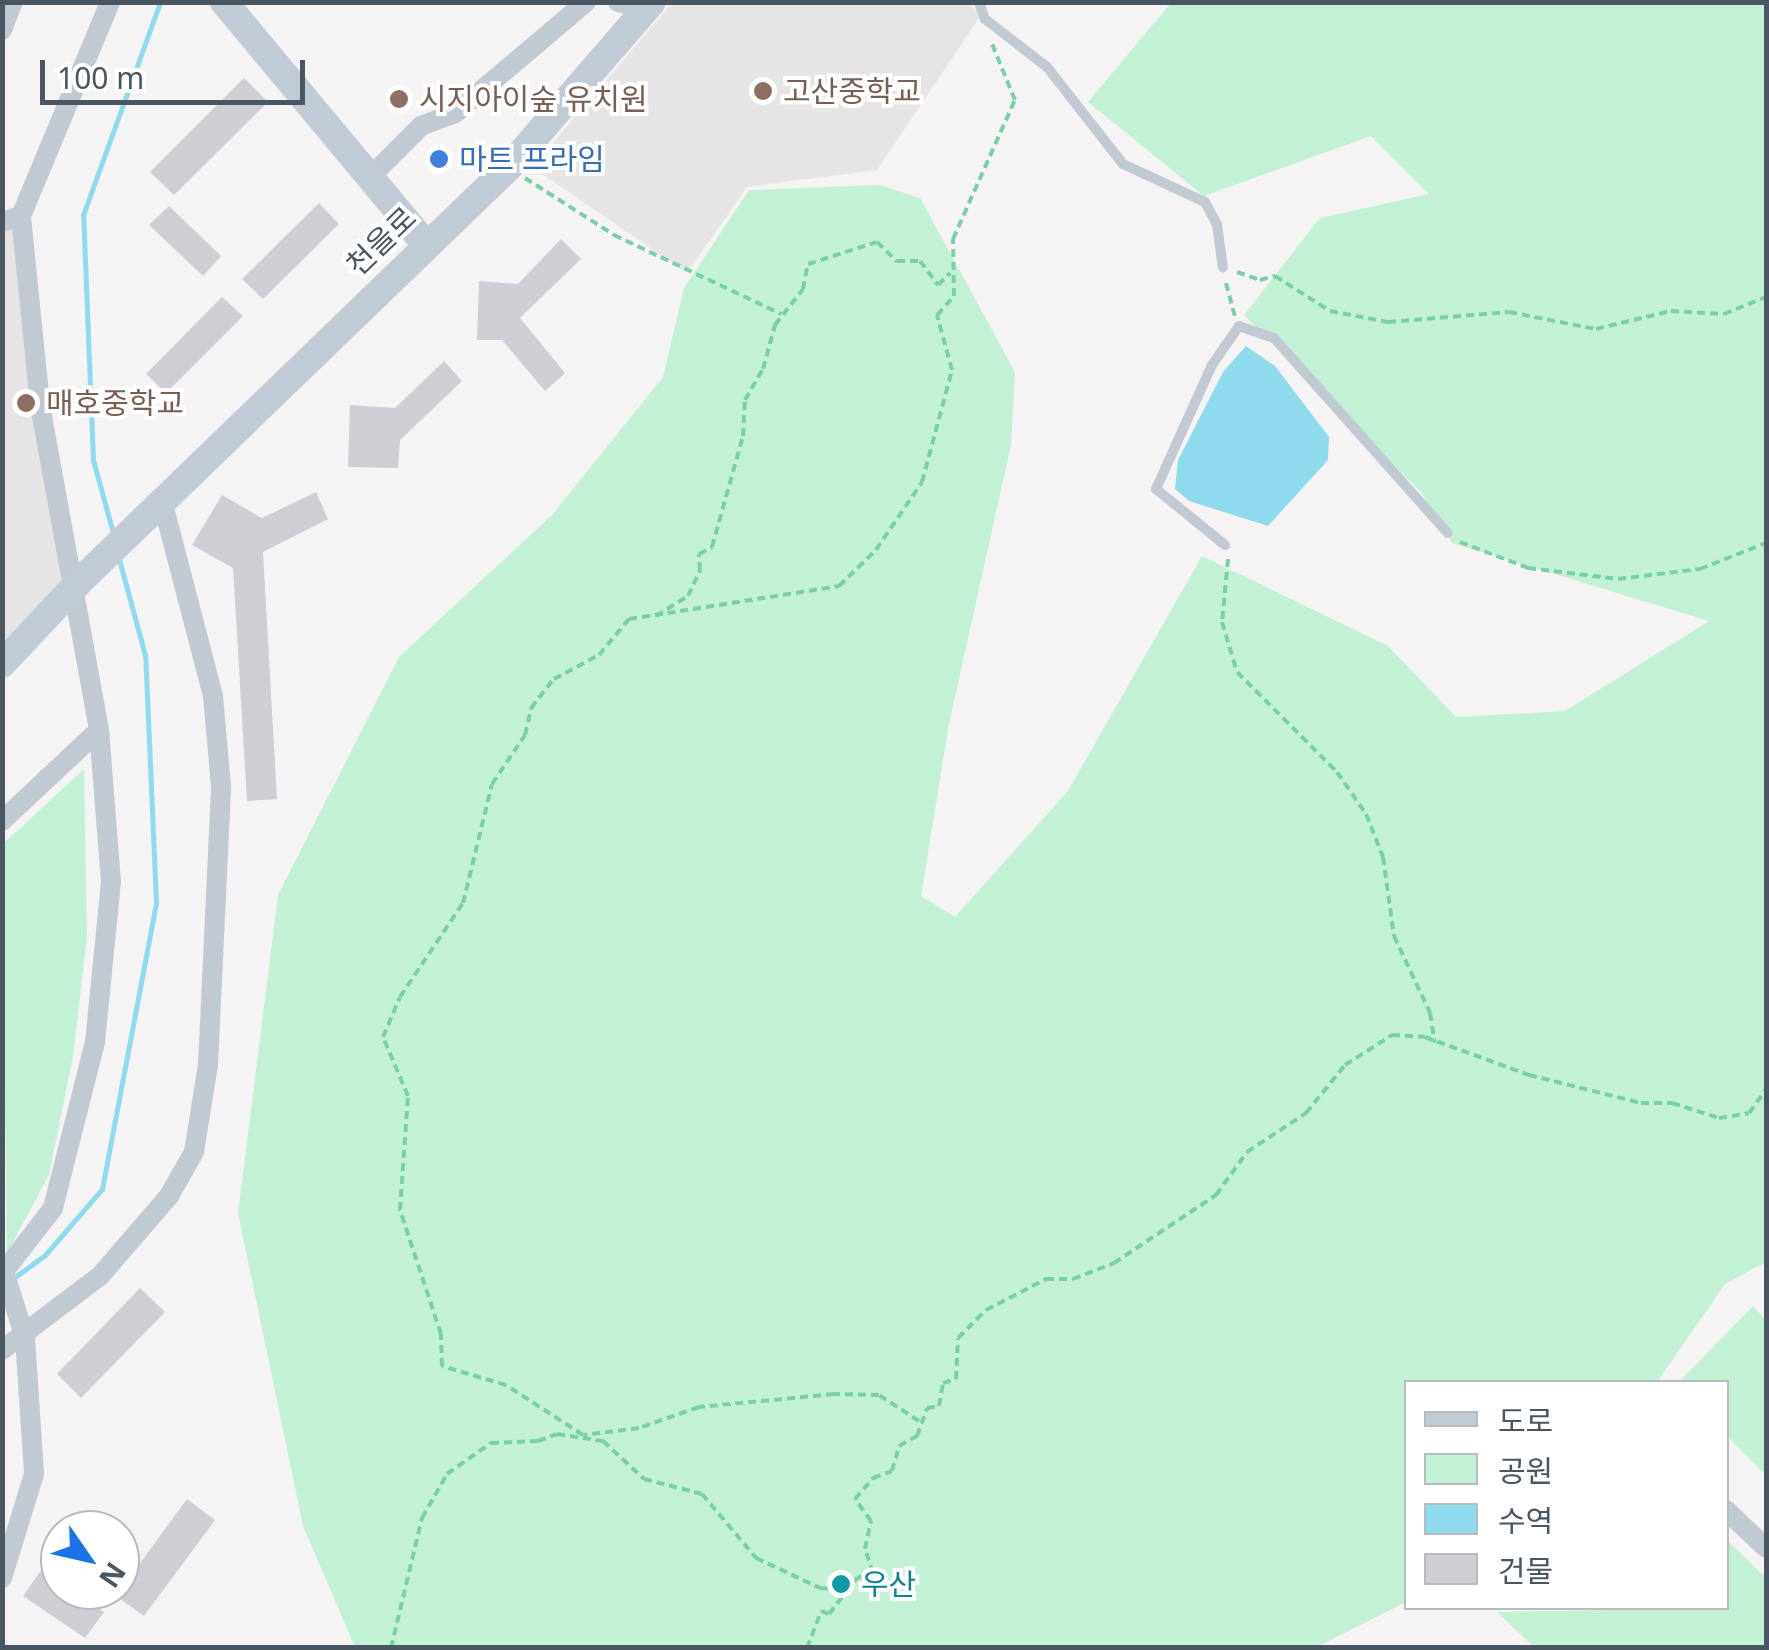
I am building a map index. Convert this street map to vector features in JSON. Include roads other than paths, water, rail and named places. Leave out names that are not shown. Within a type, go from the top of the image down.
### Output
[{"type":"street","points":[[2,30],[13,2]]},
{"type":"street","points":[[2,1578],[34,1474],[23,1328],[4,1270],[53,1208],[95,1042],[111,882],[99,730],[76,584],[40,404],[12,219],[110,2]]},
{"type":"street","points":[[224,2],[368,180],[425,243]]},
{"type":"street","points":[[368,180],[421,126],[455,113],[586,2]]},
{"type":"street","name":"천을로","points":[[618,2],[649,5]]},
{"type":"street","name":"천을로","points":[[76,584],[509,166],[649,5]]},
{"type":"street","points":[[2,1350],[23,1328],[100,1276],[169,1196],[194,1152],[208,1065],[222,786],[212,696],[156,506]]},
{"type":"street","points":[[2,664],[76,584]]},
{"type":"street","points":[[2,820],[99,730]]},
{"type":"street","points":[[1729,1513],[1766,1548]]},
{"type":"lane","points":[[979,2],[985,20],[1046,67],[1123,164],[1205,202],[1217,225],[1224,268]]},
{"type":"lane","points":[[1225,544],[1156,489],[1212,364],[1239,326],[1274,338],[1448,533]]},
{"type":"water","points":[[1246,346],[1275,366],[1329,437],[1328,460],[1268,526],[1189,501],[1175,489],[1178,460],[1223,372]]},
{"type":"waterway","points":[[113,533],[93,460],[83,215],[160,2]]},
{"type":"waterway","points":[[11,1280],[45,1255],[102,1189],[156,902],[145,655],[119,559]]},
{"type":"place","name":"고산중학교","points":[[763,91]]},
{"type":"place","name":"시지아이숲 유치원","points":[[399,99]]},
{"type":"place","name":"마트 프라임","points":[[439,159]]},
{"type":"place","name":"매호중학교","points":[[26,403]]},
{"type":"place","name":"우산","points":[[841,1584]]}]
